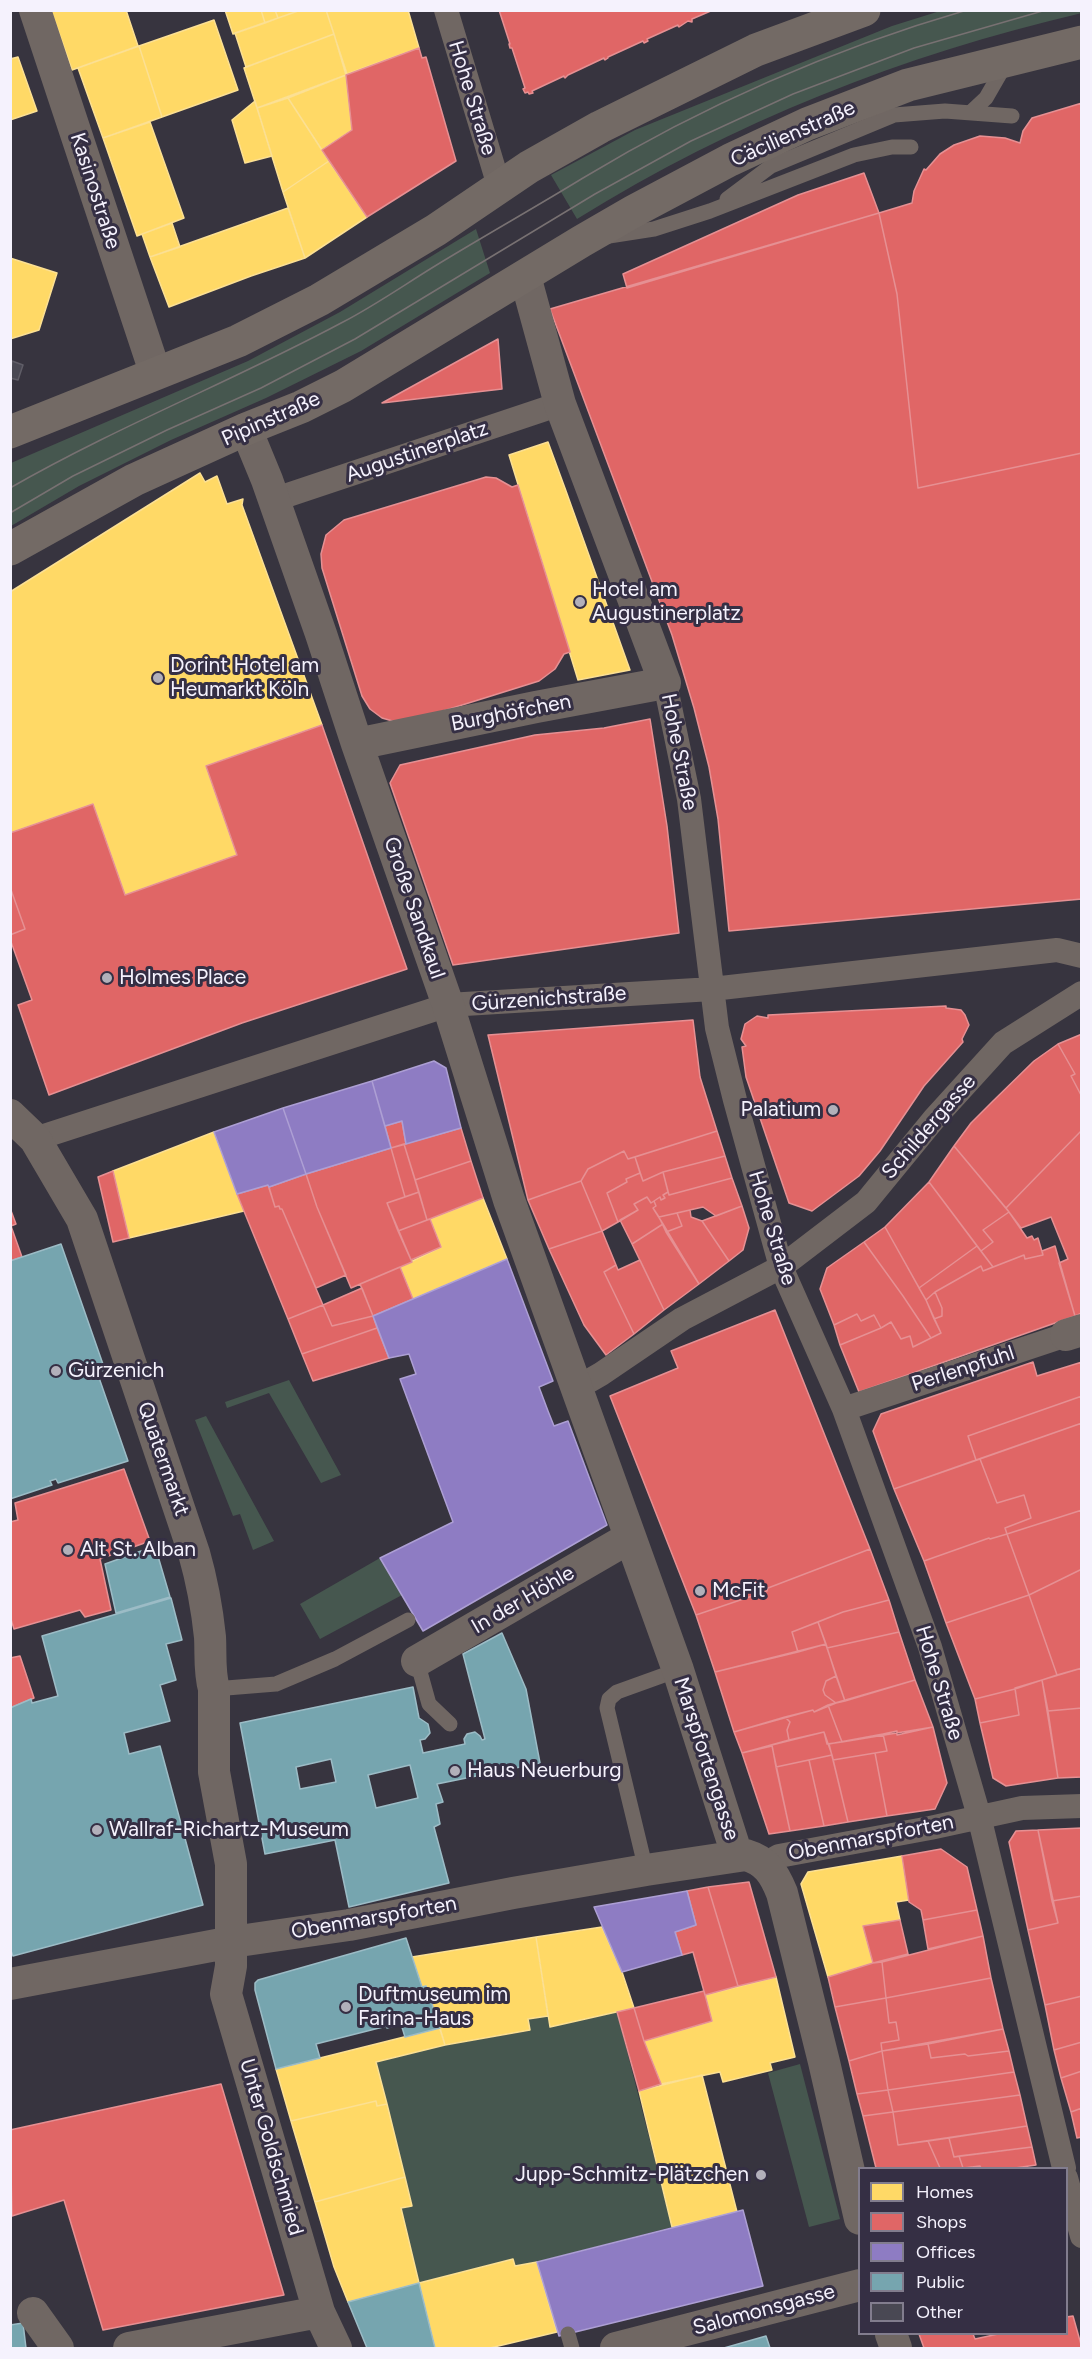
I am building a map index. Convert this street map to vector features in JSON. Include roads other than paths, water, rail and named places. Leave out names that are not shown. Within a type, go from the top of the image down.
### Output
[{"type":"main road","points":[[10,432],[238,340],[319,300],[436,230],[499,186],[600,127],[746,54],[864,10]]},
{"type":"main road","name":"Cäcilienstraße","points":[[525,276],[633,211],[730,160],[807,124],[908,85],[1082,42]]},
{"type":"main road","name":"Pipinstraße","points":[[10,549],[134,480],[343,386],[525,276]]},
{"type":"street","name":"Kasinostraße","points":[[34,10],[155,372]]},
{"type":"street","name":"Hohe Straße","points":[[446,10],[499,186]]},
{"type":"street","name":"Hohe Straße","points":[[525,276],[560,404],[665,683],[689,798],[717,1028],[781,1266],[844,1409],[930,1647],[979,1816],[1064,2167]]},
{"type":"street","name":"Augustinerplatz","points":[[274,485],[560,404]]},
{"type":"street","name":"Große Sandkaul","points":[[246,429],[274,485],[357,744],[448,1005],[509,1200],[575,1389]]},
{"type":"street","name":"Burghöfchen","points":[[357,744],[665,683]]},
{"type":"street","name":"Gürzenichstraße","points":[[35,1139],[448,1005],[712,989],[1058,950],[1082,956]]},
{"type":"street","name":"Schildergasse","points":[[781,1266],[866,1202],[934,1119],[1003,1043],[1082,993]]},
{"type":"street","name":"Quatermarkt","points":[[10,1115],[35,1139],[82,1219],[195,1553],[205,1594],[211,1679],[214,1689],[214,1772],[231,1864],[232,1942]]},
{"type":"street","points":[[575,1389],[602,1374],[682,1319],[781,1266]]},
{"type":"street","name":"Perlenpfuhl","points":[[844,1409],[1074,1332]]},
{"type":"street","name":"Marspfortengasse","points":[[575,1389],[678,1670],[751,1860],[777,1880],[782,1893],[858,2210]]},
{"type":"street","name":"In der Höhle","points":[[417,1661],[629,1538]]},
{"type":"street","name":"Obenmarspforten","points":[[10,1984],[232,1942],[349,1925],[646,1869],[779,1856],[1022,1808],[1082,1806]]},
{"type":"street","name":"Unter Goldschmied","points":[[232,1942],[226,1994],[320,2312],[336,2349]]},
{"type":"street","points":[[1068,2188],[1075,2225]]},
{"type":"street","name":"Salomonsgasse","points":[[616,2349],[858,2286]]},
{"type":"street","points":[[129,2349],[320,2312]]},
{"type":"street","points":[[33,2313],[58,2349]]},
{"type":"lane","points":[[970,113],[986,98],[1009,59]]},
{"type":"lane","points":[[710,211],[771,166],[894,115],[945,111],[1012,116]]},
{"type":"lane","points":[[582,241],[654,230],[710,211],[854,155],[892,147],[911,147]]},
{"type":"lane","points":[[214,1689],[276,1684],[335,1659],[408,1620]]},
{"type":"lane","points":[[417,1661],[429,1704],[450,1724]]},
{"type":"lane","points":[[646,1869],[608,1708],[609,1699],[617,1692],[678,1670]]},
{"type":"tram line","points":[[10,488],[92,444],[302,344],[355,316],[583,178],[721,103],[818,61],[917,25],[967,10]]},
{"type":"tram line","points":[[10,513],[73,476],[167,430],[261,388],[355,339],[595,194],[691,141],[793,94],[914,48],[1046,10]]},
{"type":"place","name":"Hotel am Augustinerplatz","points":[[580,602]]},
{"type":"place","name":"Dorint Hotel am Heumarkt Köln","points":[[158,678]]},
{"type":"place","name":"Holmes Place","points":[[107,978]]},
{"type":"place","name":"Palatium","points":[[833,1110]]},
{"type":"place","name":"Gürzenich","points":[[56,1371]]},
{"type":"place","name":"Alt St. Alban","points":[[68,1550]]},
{"type":"place","name":"McFit","points":[[700,1591]]},
{"type":"place","name":"Haus Neuerburg","points":[[455,1771]]},
{"type":"place","name":"Wallraf-Richartz-Museum","points":[[97,1830]]},
{"type":"place","name":"Duftmuseum im Farina-Haus","points":[[346,2007]]},
{"type":"place","name":"Jupp-Schmitz-Plätzchen","points":[[761,2175]]}]
